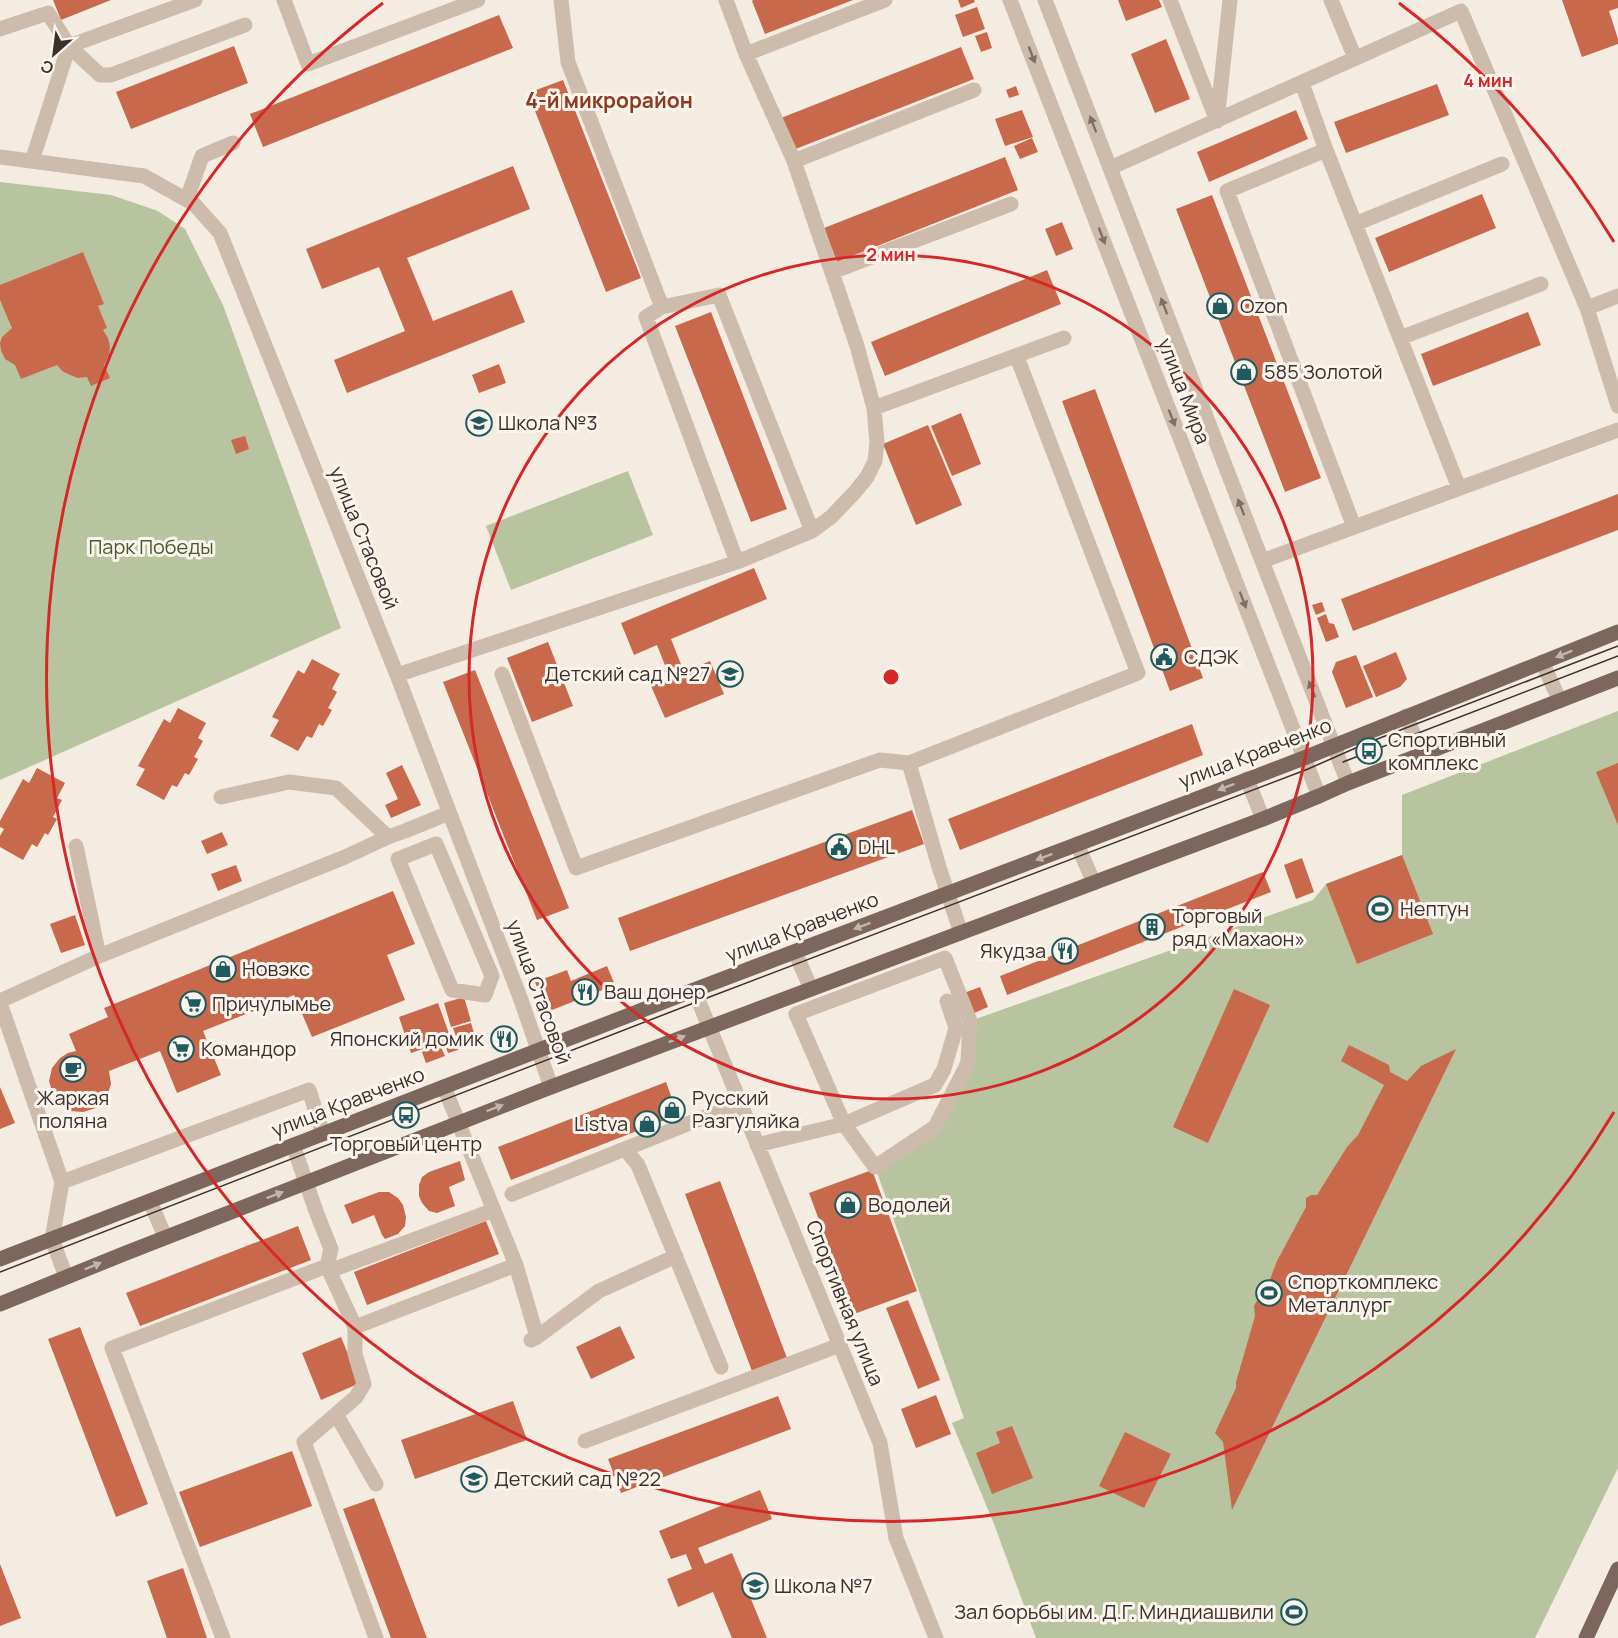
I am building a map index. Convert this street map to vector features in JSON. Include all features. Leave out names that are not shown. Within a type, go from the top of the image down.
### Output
[{"type":"main road","name":"улица Кравченко","points":[[0,1259],[694,990],[1304,758],[1618,632]]},
{"type":"main road","points":[[0,1304],[551,1087],[1263,819],[1348,783],[1618,678]]},
{"type":"main road","points":[[1586,1638],[1618,1569]]},
{"type":"street","points":[[69,46],[195,0]]},
{"type":"street","points":[[284,0],[308,64],[478,0]]},
{"type":"street","points":[[561,0],[568,62],[663,307]]},
{"type":"street","points":[[397,675],[738,562],[812,531],[831,517],[855,492],[867,477],[875,461],[877,442],[874,408],[857,346],[794,161],[746,54],[726,0]]},
{"type":"street","points":[[746,54],[885,0]]},
{"type":"street","name":"улица Мира","points":[[1010,0],[1319,796]]},
{"type":"street","name":"улица Мира","points":[[1045,0],[1348,783]]},
{"type":"street","points":[[1170,0],[1217,121]]},
{"type":"street","points":[[1217,121],[1230,0]]},
{"type":"street","points":[[1331,0],[1355,58]]},
{"type":"street","points":[[1110,168],[1461,11],[1587,308],[1618,406]]},
{"type":"street","points":[[0,29],[48,13],[69,46],[100,75],[111,75],[245,25]]},
{"type":"street","points":[[32,161],[69,46]]},
{"type":"street","points":[[1302,82],[1326,150],[1459,488]]},
{"type":"street","points":[[794,161],[974,90]]},
{"type":"street","points":[[187,199],[202,156],[233,142]]},
{"type":"street","points":[[1326,150],[1227,191],[1354,527]]},
{"type":"street","name":"улица Стасовой","points":[[0,157],[144,176],[195,204],[220,233],[397,675],[551,1087]]},
{"type":"street","points":[[1355,224],[1502,164]]},
{"type":"street","points":[[832,272],[1011,204]]},
{"type":"street","points":[[1400,338],[1540,284]]},
{"type":"street","points":[[738,562],[646,317],[663,307],[719,295],[812,531]]},
{"type":"street","points":[[1587,308],[1618,296]]},
{"type":"street","points":[[874,408],[1064,338]]},
{"type":"street","points":[[502,674],[576,868],[880,760],[909,763],[1138,673],[1017,357]]},
{"type":"street","points":[[1262,561],[1618,430]]},
{"type":"street","points":[[1542,662],[1560,701]]},
{"type":"street","points":[[1406,716],[1422,754]]},
{"type":"street","points":[[909,763],[961,933]]},
{"type":"street","points":[[1247,779],[1263,819]]},
{"type":"street","points":[[221,797],[289,782],[336,788],[388,837]]},
{"type":"street","points":[[66,1277],[52,1239],[62,1182],[0,1002],[99,956],[449,813]]},
{"type":"street","points":[[436,843],[492,976],[485,994],[452,990],[398,859],[436,843]]},
{"type":"street","points":[[1077,844],[1094,883]]},
{"type":"street","points":[[76,846],[99,956]]},
{"type":"street","points":[[795,952],[811,989]]},
{"type":"street","points":[[945,958],[970,1021],[968,1061],[935,1127],[875,1167],[844,1124],[796,1014],[945,958]]},
{"type":"street","name":"Спортивная улица","points":[[694,990],[880,1443],[896,1538],[936,1638]]},
{"type":"street","points":[[757,1145],[844,1124],[935,1085],[944,1069],[956,1028],[947,1001]]},
{"type":"street","points":[[444,1087],[516,1265],[534,1338],[599,1290],[676,1256]]},
{"type":"street","points":[[62,1182],[309,1090],[323,1134]]},
{"type":"street","points":[[512,1194],[740,1103]]},
{"type":"street","points":[[293,1145],[331,1248],[328,1269],[355,1327],[355,1354],[364,1384],[356,1397],[304,1442],[376,1638]]},
{"type":"street","points":[[625,1149],[638,1165],[721,1367]]},
{"type":"street","points":[[150,1201],[165,1238]]},
{"type":"street","points":[[224,1638],[112,1348],[494,1210]]},
{"type":"street","points":[[355,1327],[516,1265]]},
{"type":"street","points":[[585,1441],[840,1346]]},
{"type":"street","points":[[336,1414],[376,1484]]},
{"type":"green space","name":"Парк Победы","points":[[0,182],[111,195],[158,211],[185,229],[223,305],[341,628],[0,780]]},
{"type":"green space","points":[[628,471],[653,535],[511,590],[486,526]]},
{"type":"green space","name":"Спорткомплекс Металлург","points":[[1618,711],[1618,1468],[1535,1638],[1036,1638],[994,1524],[952,1423],[964,1418],[875,1167],[935,1127],[966,1067],[970,1021],[1313,900],[1326,884],[1402,855],[1402,795]]},
{"type":"building","points":[[53,0],[111,0],[61,20]]},
{"type":"building","points":[[753,0],[853,0],[765,34]]},
{"type":"building","points":[[958,0],[974,0],[975,2],[961,8]]},
{"type":"building","points":[[1118,0],[1159,0],[1162,7],[1126,21]]},
{"type":"building","points":[[1562,0],[1618,0],[1618,8],[1609,11],[1618,44],[1582,57]]},
{"type":"building","points":[[977,7],[985,29],[963,37],[955,15]]},
{"type":"building","points":[[499,15],[513,48],[263,147],[250,114]]},
{"type":"building","points":[[987,32],[992,48],[981,52],[975,36]]},
{"type":"building","points":[[1166,39],[1190,99],[1155,113],[1131,54]]},
{"type":"building","points":[[234,46],[248,83],[131,129],[116,92]]},
{"type":"building","points":[[961,47],[974,79],[793,150],[781,118]]},
{"type":"building","points":[[563,80],[641,278],[606,292],[528,93]]},
{"type":"building","points":[[1437,84],[1449,115],[1346,153],[1334,122]]},
{"type":"building","points":[[1016,86],[1019,95],[1009,98],[1006,90]]},
{"type":"building","points":[[1022,110],[1033,137],[1005,146],[995,119]]},
{"type":"building","points":[[1296,110],[1308,139],[1209,182],[1197,152]]},
{"type":"building","points":[[1032,138],[1038,152],[1020,159],[1014,146]]},
{"type":"building","points":[[1005,157],[1018,190],[837,262],[824,228]]},
{"type":"building","points":[[513,166],[530,209],[407,258],[433,321],[512,290],[525,322],[347,393],[334,360],[405,331],[379,267],[322,289],[306,249]]},
{"type":"building","points":[[1482,194],[1496,228],[1389,272],[1375,238]]},
{"type":"building","points":[[1212,195],[1321,478],[1285,492],[1176,209]]},
{"type":"building","points":[[1062,222],[1073,249],[1056,256],[1045,229]]},
{"type":"building","points":[[83,252],[104,304],[98,306],[107,328],[103,330],[110,346],[104,365],[110,378],[91,386],[87,377],[78,378],[70,375],[57,365],[21,379],[15,365],[5,359],[1,350],[2,337],[12,328],[0,300],[0,285]]},
{"type":"building","points":[[1047,270],[1061,304],[885,376],[871,342]]},
{"type":"building","points":[[711,312],[787,509],[751,522],[675,326]]},
{"type":"building","points":[[1528,312],[1541,345],[1433,386],[1421,354]]},
{"type":"building","points":[[499,364],[506,383],[479,393],[472,375]]},
{"type":"building","points":[[1095,389],[1203,678],[1170,691],[1062,401]]},
{"type":"building","points":[[961,413],[981,464],[952,476],[931,426]]},
{"type":"building","points":[[928,425],[962,505],[916,525],[883,444]]},
{"type":"building","points":[[245,436],[249,449],[236,454],[231,440]]},
{"type":"building","points":[[1618,494],[1618,530],[1353,631],[1341,599]]},
{"type":"building","points":[[754,568],[767,599],[671,639],[684,672],[710,661],[724,694],[665,718],[651,686],[670,678],[657,645],[634,655],[621,623]]},
{"type":"building","points":[[1322,602],[1325,611],[1316,615],[1312,605]]},
{"type":"building","points":[[1326,614],[1329,623],[1334,624],[1339,637],[1326,642],[1317,618]]},
{"type":"building","points":[[548,642],[573,706],[532,722],[507,658]]},
{"type":"building","points":[[1396,652],[1407,679],[1400,687],[1376,697],[1363,666]]},
{"type":"building","points":[[1356,655],[1373,697],[1346,708],[1332,672],[1336,662]]},
{"type":"building","points":[[312,659],[340,674],[332,689],[337,692],[328,708],[332,710],[323,726],[319,724],[312,738],[307,736],[298,751],[270,736],[279,720],[272,717],[298,670],[304,674]]},
{"type":"building","points":[[475,670],[569,908],[537,920],[443,682]]},
{"type":"building","points":[[178,708],[206,723],[198,738],[203,741],[194,757],[198,759],[189,775],[185,773],[177,787],[172,785],[164,800],[136,785],[145,769],[138,766],[164,719],[170,723]]},
{"type":"building","points":[[1192,724],[1203,755],[960,850],[948,819]]},
{"type":"building","points":[[1618,763],[1618,825],[1596,772]]},
{"type":"building","points":[[402,765],[421,805],[391,818],[385,805],[398,799],[386,773]]},
{"type":"building","points":[[37,768],[65,783],[57,798],[62,800],[53,817],[57,819],[48,835],[45,833],[37,847],[32,844],[23,860],[0,847],[0,836],[4,829],[0,827],[0,821],[23,779],[29,783]]},
{"type":"building","points":[[912,810],[924,844],[630,951],[618,918]]},
{"type":"building","points":[[222,832],[228,845],[207,854],[201,841]]},
{"type":"building","name":"Нептун","points":[[1402,855],[1433,934],[1357,964],[1326,884]]},
{"type":"building","points":[[1302,858],[1314,892],[1296,899],[1284,865]]},
{"type":"building","points":[[236,865],[242,881],[218,891],[211,874]]},
{"type":"building","name":"Торговый ряд «Махаон»","points":[[1263,872],[1271,892],[1007,995],[1000,976]]},
{"type":"building","name":"Причулымье","points":[[393,891],[415,944],[387,955],[405,1000],[312,1037],[294,995],[203,1031],[221,1075],[177,1093],[160,1051],[109,1071],[111,1084],[107,1096],[96,1108],[83,1112],[70,1111],[54,1098],[49,1081],[52,1068],[60,1058],[76,1051],[69,1034],[108,1017],[104,1008]]},
{"type":"building","points":[[75,915],[85,945],[61,953],[50,924]]},
{"type":"building","points":[[607,966],[615,985],[552,1010],[543,1003],[535,982],[567,970],[571,981]]},
{"type":"building","points":[[980,987],[988,1007],[972,1014],[964,993]]},
{"type":"building","points":[[1234,989],[1270,1005],[1208,1143],[1173,1127]]},
{"type":"building","points":[[464,997],[471,1021],[451,1027],[444,1003]]},
{"type":"building","points":[[438,1003],[451,1039],[411,1053],[399,1017]]},
{"type":"building","points":[[471,1023],[477,1043],[460,1048],[453,1028]]},
{"type":"building","points":[[454,1039],[458,1050],[448,1053],[444,1042]]},
{"type":"building","points":[[440,1045],[445,1056],[426,1063],[422,1052]]},
{"type":"building","points":[[1349,1045],[1389,1065],[1390,1072],[1407,1081],[1421,1066],[1456,1049],[1232,1510],[1223,1442],[1215,1433],[1236,1388],[1255,1316],[1254,1306],[1263,1298],[1277,1261],[1306,1207],[1306,1198],[1317,1195],[1347,1147],[1358,1135],[1384,1085],[1341,1061]]},
{"type":"building","points":[[666,1082],[678,1115],[511,1180],[498,1147]]},
{"type":"building","points":[[0,1087],[15,1123],[0,1129]]},
{"type":"building","points":[[460,1161],[465,1180],[449,1187],[455,1206],[437,1213],[429,1211],[419,1196],[422,1177],[429,1172]]},
{"type":"building","points":[[872,1170],[917,1291],[854,1314],[809,1193]]},
{"type":"building","points":[[720,1181],[787,1358],[752,1371],[685,1194]]},
{"type":"building","points":[[379,1192],[389,1192],[398,1198],[403,1205],[406,1217],[405,1226],[398,1234],[385,1239],[374,1215],[352,1224],[344,1205]]},
{"type":"building","points":[[486,1221],[499,1254],[367,1305],[354,1272]]},
{"type":"building","points":[[298,1226],[311,1260],[140,1326],[126,1293]]},
{"type":"building","points":[[908,1300],[940,1380],[918,1389],[886,1308]]},
{"type":"building","points":[[620,1326],[635,1358],[591,1379],[576,1347]]},
{"type":"building","points":[[80,1327],[148,1504],[116,1517],[48,1339]]},
{"type":"building","points":[[341,1337],[360,1383],[321,1400],[302,1353]]},
{"type":"building","points":[[936,1395],[951,1434],[916,1448],[901,1409]]},
{"type":"building","points":[[778,1396],[791,1429],[621,1493],[608,1459]]},
{"type":"building","points":[[513,1401],[527,1440],[415,1479],[401,1440]]},
{"type":"building","points":[[1012,1426],[1033,1478],[992,1494],[976,1453],[1000,1443],[996,1432]]},
{"type":"building","points":[[1125,1432],[1171,1454],[1144,1508],[1099,1486]]},
{"type":"building","points":[[292,1451],[312,1506],[200,1547],[179,1492]]},
{"type":"building","points":[[760,1490],[772,1519],[698,1548],[705,1564],[732,1553],[767,1638],[732,1638],[713,1592],[678,1607],[667,1579],[692,1569],[686,1554],[671,1559],[659,1531]]},
{"type":"building","points":[[374,1498],[427,1638],[391,1638],[343,1509]]},
{"type":"building","points":[[0,1564],[21,1618],[0,1626]]},
{"type":"building","points":[[183,1568],[207,1638],[167,1638],[147,1581]]},
{"type":"tram line","points":[[0,1272],[699,1001],[1308,769],[1367,743],[1618,646]]},
{"type":"tram line","points":[[1343,762],[1618,656]]},
{"type":"place","name":"Ozon","points":[[1220,306]]},
{"type":"place","name":"585 Золотой","points":[[1244,372]]},
{"type":"place","name":"Школа №3","points":[[479,423]]},
{"type":"place","name":"СДЭК","points":[[1164,657]]},
{"type":"place","name":"Детский сад №27","points":[[730,674]]},
{"type":"place","name":"Спортивный комплекс","points":[[1369,751]]},
{"type":"place","name":"DHL","points":[[839,847]]},
{"type":"place","name":"Нептун","points":[[1380,909]]},
{"type":"place","name":"Торговый ряд «Махаон»","points":[[1152,927]]},
{"type":"place","name":"Якудза","points":[[1065,951]]},
{"type":"place","name":"Новэкс","points":[[223,969]]},
{"type":"place","name":"Ваш донер","points":[[585,992]]},
{"type":"place","name":"Причулымье","points":[[193,1004]]},
{"type":"place","name":"Японский домик","points":[[504,1039]]},
{"type":"place","name":"Командор","points":[[181,1049]]},
{"type":"place","name":"Жаркая поляна","points":[[73,1069]]},
{"type":"place","name":"Русский Разгуляйка","points":[[672,1110]]},
{"type":"place","name":"Торговый центр","points":[[406,1115]]},
{"type":"place","name":"Listva","points":[[647,1124]]},
{"type":"place","name":"Водолей","points":[[848,1205]]},
{"type":"place","name":"Спорткомплекс Металлург","points":[[1269,1293]]},
{"type":"place","name":"Детский сад №22","points":[[474,1479]]},
{"type":"place","name":"Школа №7","points":[[755,1586]]},
{"type":"place","name":"Зал борьбы им. Д.Г. Миндиашвили","points":[[1294,1612]]},
{"type":"district","name":"4-й микрорайон","points":[[609,101]]}]
